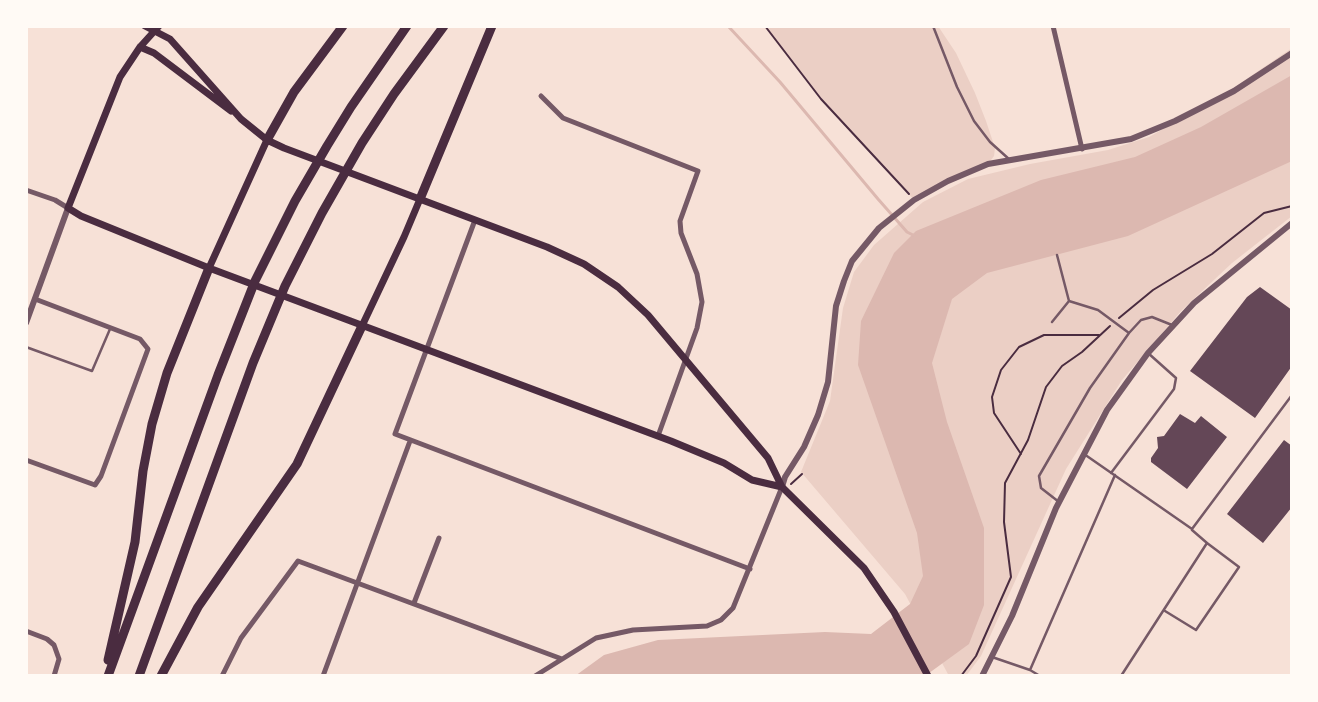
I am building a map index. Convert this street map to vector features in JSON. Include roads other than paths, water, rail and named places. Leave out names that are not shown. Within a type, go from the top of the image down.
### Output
[{"type":"highway","points":[[267,140],[299,85],[343,26]]},
{"type":"highway","points":[[106,676],[240,316],[281,228],[335,132],[407,26]]},
{"type":"highway","points":[[139,676],[266,328],[302,249],[362,142],[394,94],[444,26]]},
{"type":"highway","points":[[420,199],[492,26]]},
{"type":"highway","points":[[106,676],[136,542],[143,471],[152,424],[167,373],[209,268]]},
{"type":"highway","points":[[161,676],[198,607],[297,464],[362,326]]},
{"type":"main road","points":[[145,26],[156,28],[170,39],[190,59],[241,119]]},
{"type":"main road","points":[[156,28],[140,47],[114,89],[68,208],[209,268],[658,436],[724,463],[752,480],[782,487]]},
{"type":"main road","points":[[140,47],[154,53],[267,140],[474,220],[547,246],[602,275],[634,300],[768,458],[782,487],[864,568],[894,612],[928,676]]},
{"type":"main road","points":[[209,268],[267,140]]},
{"type":"main road","points":[[362,326],[420,199]]},
{"type":"street","points":[[1053,26],[1082,149]]},
{"type":"street","points":[[535,676],[596,638],[633,630],[707,626],[721,620],[733,608],[785,477],[804,447],[818,415],[828,382],[836,306],[852,261],[879,228],[905,206],[948,181],[988,164],[1131,139],[1175,121],[1234,92],[1292,53]]},
{"type":"street","points":[[541,96],[563,118],[698,171],[680,221],[681,233],[696,274],[702,302],[697,328],[658,436]]},
{"type":"street","points":[[26,190],[55,200],[68,208],[26,323]]},
{"type":"street","points":[[474,220],[395,434],[750,569]]},
{"type":"street","points":[[982,676],[1012,616],[1059,502],[1106,410],[1148,353],[1194,303],[1292,223]]},
{"type":"street","points":[[26,460],[95,485],[101,476],[148,349],[140,339],[35,299]]},
{"type":"street","points":[[323,676],[410,441]]},
{"type":"street","points":[[414,604],[439,538]]},
{"type":"street","points":[[222,676],[241,638],[298,561],[562,659]]},
{"type":"street","points":[[26,631],[54,644],[60,659],[54,676]]},
{"type":"lane","points":[[933,26],[957,87],[974,121],[990,142],[1011,161]]},
{"type":"lane","points":[[1057,255],[1069,301]]},
{"type":"lane","points":[[1069,301],[1098,310],[1129,333]]},
{"type":"lane","points":[[1052,322],[1069,301]]},
{"type":"lane","points":[[1059,502],[1041,488],[1039,476],[1090,388],[1129,333],[1141,320],[1152,317],[1173,326]]},
{"type":"lane","points":[[26,347],[92,371],[110,328]]},
{"type":"lane","points":[[1111,473],[1174,389],[1176,378],[1148,353]]},
{"type":"lane","points":[[1192,529],[1292,395]]},
{"type":"lane","points":[[1084,454],[1192,529],[1239,567],[1196,630],[1164,610]]},
{"type":"lane","points":[[1030,670],[1115,475]]},
{"type":"lane","points":[[1121,676],[1208,543]]},
{"type":"lane","points":[[992,657],[1030,670],[1040,676]]},
{"type":"waterway","points":[[728,26],[780,82],[907,232],[915,236]]}]
